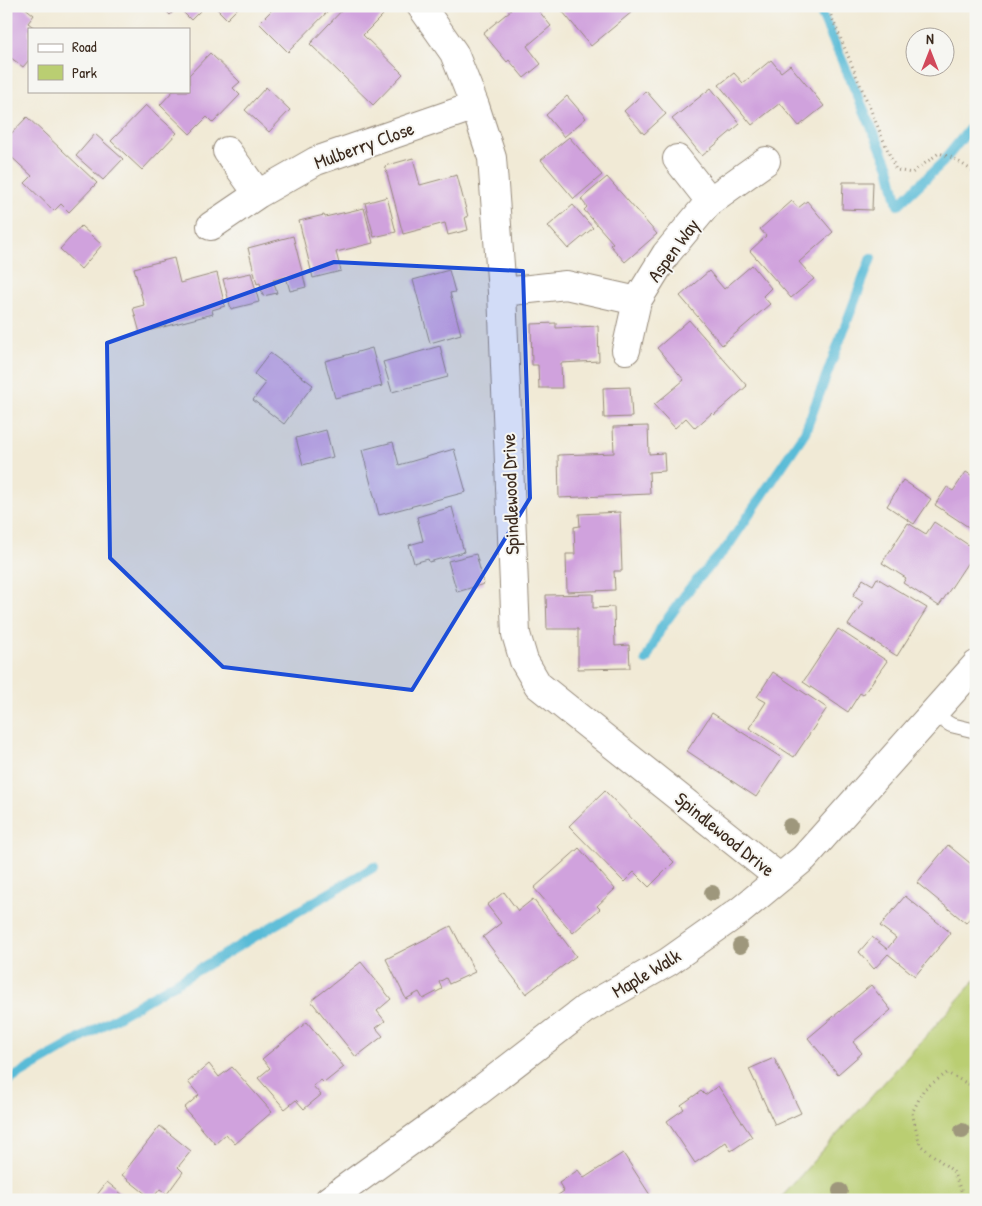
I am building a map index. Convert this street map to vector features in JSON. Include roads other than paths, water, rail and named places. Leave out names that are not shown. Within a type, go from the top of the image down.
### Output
[{"type":"street","name":"Spindlewood Drive","points":[[421,6],[454,53],[475,106],[492,158],[502,292],[516,634],[524,661],[538,684],[780,878]]},
{"type":"street","name":"Mulberry Close","points":[[211,226],[258,194],[316,161],[475,106]]},
{"type":"street","points":[[228,151],[258,194]]},
{"type":"street","name":"Aspen Way","points":[[677,159],[710,201]]},
{"type":"street","name":"Aspen Way","points":[[626,350],[637,301],[666,254],[710,201],[766,161]]},
{"type":"street","name":"Aspen Way","points":[[502,292],[566,285],[637,301]]},
{"type":"street","name":"Maple Walk","points":[[329,1200],[466,1101],[585,1009],[668,962],[740,911],[780,878],[804,858],[976,665]]},
{"type":"lane","points":[[932,713],[951,725],[976,731]]},
{"type":"waterway","points":[[818,6],[889,167],[898,205]]},
{"type":"waterway","points":[[898,205],[942,163],[976,121]]},
{"type":"waterway","points":[[646,660],[661,628],[690,588],[728,546],[805,432],[871,258]]},
{"type":"waterway","points":[[6,1082],[374,867]]}]
